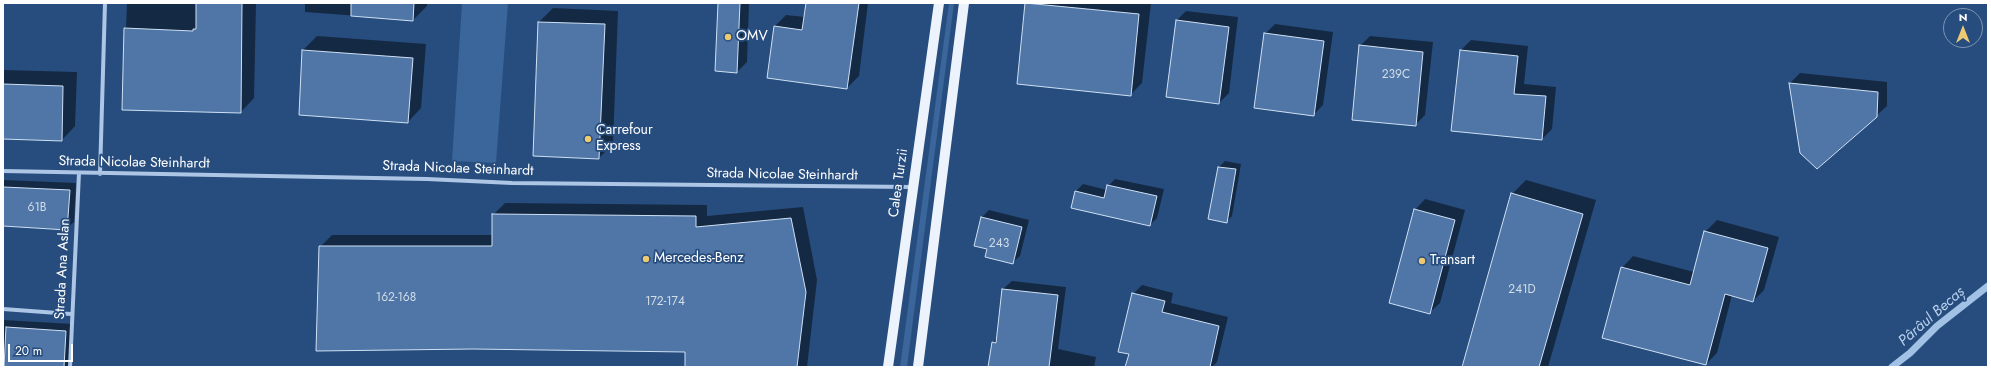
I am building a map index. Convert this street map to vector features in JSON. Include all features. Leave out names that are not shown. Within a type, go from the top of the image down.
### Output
[{"type":"main road","name":"Calea Turzii","points":[[888,367],[939,3]]},
{"type":"main road","points":[[918,367],[964,3]]},
{"type":"street","points":[[100,174],[105,3]]},
{"type":"street","name":"Strada Nicolae Steinhardt","points":[[3,171],[427,179],[512,183],[913,187]]},
{"type":"street","name":"Strada Ana Aslan","points":[[70,367],[71,314],[79,173]]},
{"type":"street","points":[[3,309],[71,314]]},
{"type":"shaded area","points":[[462,3],[508,3],[496,163],[452,161]]},
{"type":"shaded area","points":[[949,3],[954,3],[907,367],[900,367]]},
{"type":"building","points":[[196,3],[242,3],[241,113],[122,110],[124,28],[193,31],[193,29],[196,29]]},
{"type":"building","points":[[351,3],[414,3],[413,21],[351,16]]},
{"type":"building","name":"OMV","points":[[718,3],[740,3],[737,73],[715,71]]},
{"type":"building","name":"OMV","points":[[806,3],[859,3],[847,89],[767,78],[774,26],[802,30]]},
{"type":"building","points":[[1025,3],[1139,14],[1131,96],[1017,84]]},
{"type":"building","points":[[1176,20],[1229,27],[1219,104],[1166,97]]},
{"type":"building","points":[[538,22],[605,24],[599,159],[533,156]]},
{"type":"building","points":[[1264,33],[1324,41],[1314,116],[1254,108]]},
{"type":"building","points":[[1359,45],[1423,52],[1416,126],[1352,120]]},
{"type":"building","points":[[302,50],[413,58],[408,123],[299,115]]},
{"type":"building","points":[[1460,50],[1518,56],[1514,94],[1546,96],[1542,140],[1451,131]]},
{"type":"building","points":[[1789,83],[1878,92],[1877,117],[1817,169],[1800,153]]},
{"type":"building","points":[[3,84],[63,86],[62,141],[3,139]]},
{"type":"building","points":[[1218,167],[1236,169],[1227,223],[1208,219]]},
{"type":"building","points":[[1107,185],[1157,196],[1150,226],[1071,208],[1075,191],[1104,198]]},
{"type":"building","points":[[3,187],[70,190],[67,230],[3,226]]},
{"type":"building","points":[[1511,193],[1583,214],[1539,367],[1462,367]]},
{"type":"building","name":"Transart","points":[[1414,209],[1455,220],[1430,314],[1389,303]]},
{"type":"building","name":"Mercedes-Benz","points":[[492,214],[696,216],[696,227],[791,218],[806,292],[797,367],[685,367],[685,352],[473,349],[316,351],[319,246],[492,246]]},
{"type":"building","points":[[981,217],[1022,227],[1013,264],[985,257],[987,249],[974,246]]},
{"type":"building","points":[[1704,231],[1768,248],[1753,302],[1725,294],[1706,365],[1602,338],[1621,267],[1690,285]]},
{"type":"building","points":[[1002,289],[1058,295],[1049,367],[988,367],[992,342],[996,343]]},
{"type":"building","points":[[1132,293],[1165,301],[1162,312],[1219,326],[1210,367],[1125,367],[1129,354],[1118,352]]},
{"type":"building","points":[[6,327],[66,331],[64,367],[4,367]]},
{"type":"waterway","name":"Pârâul Becaș","points":[[1892,367],[1910,353],[1937,326],[1988,286]]},
{"type":"place","name":"OMV","points":[[728,37]]},
{"type":"place","name":"Carrefour Express","points":[[588,139]]},
{"type":"place","name":"Mercedes-Benz","points":[[646,259]]},
{"type":"place","name":"Transart","points":[[1422,261]]}]
